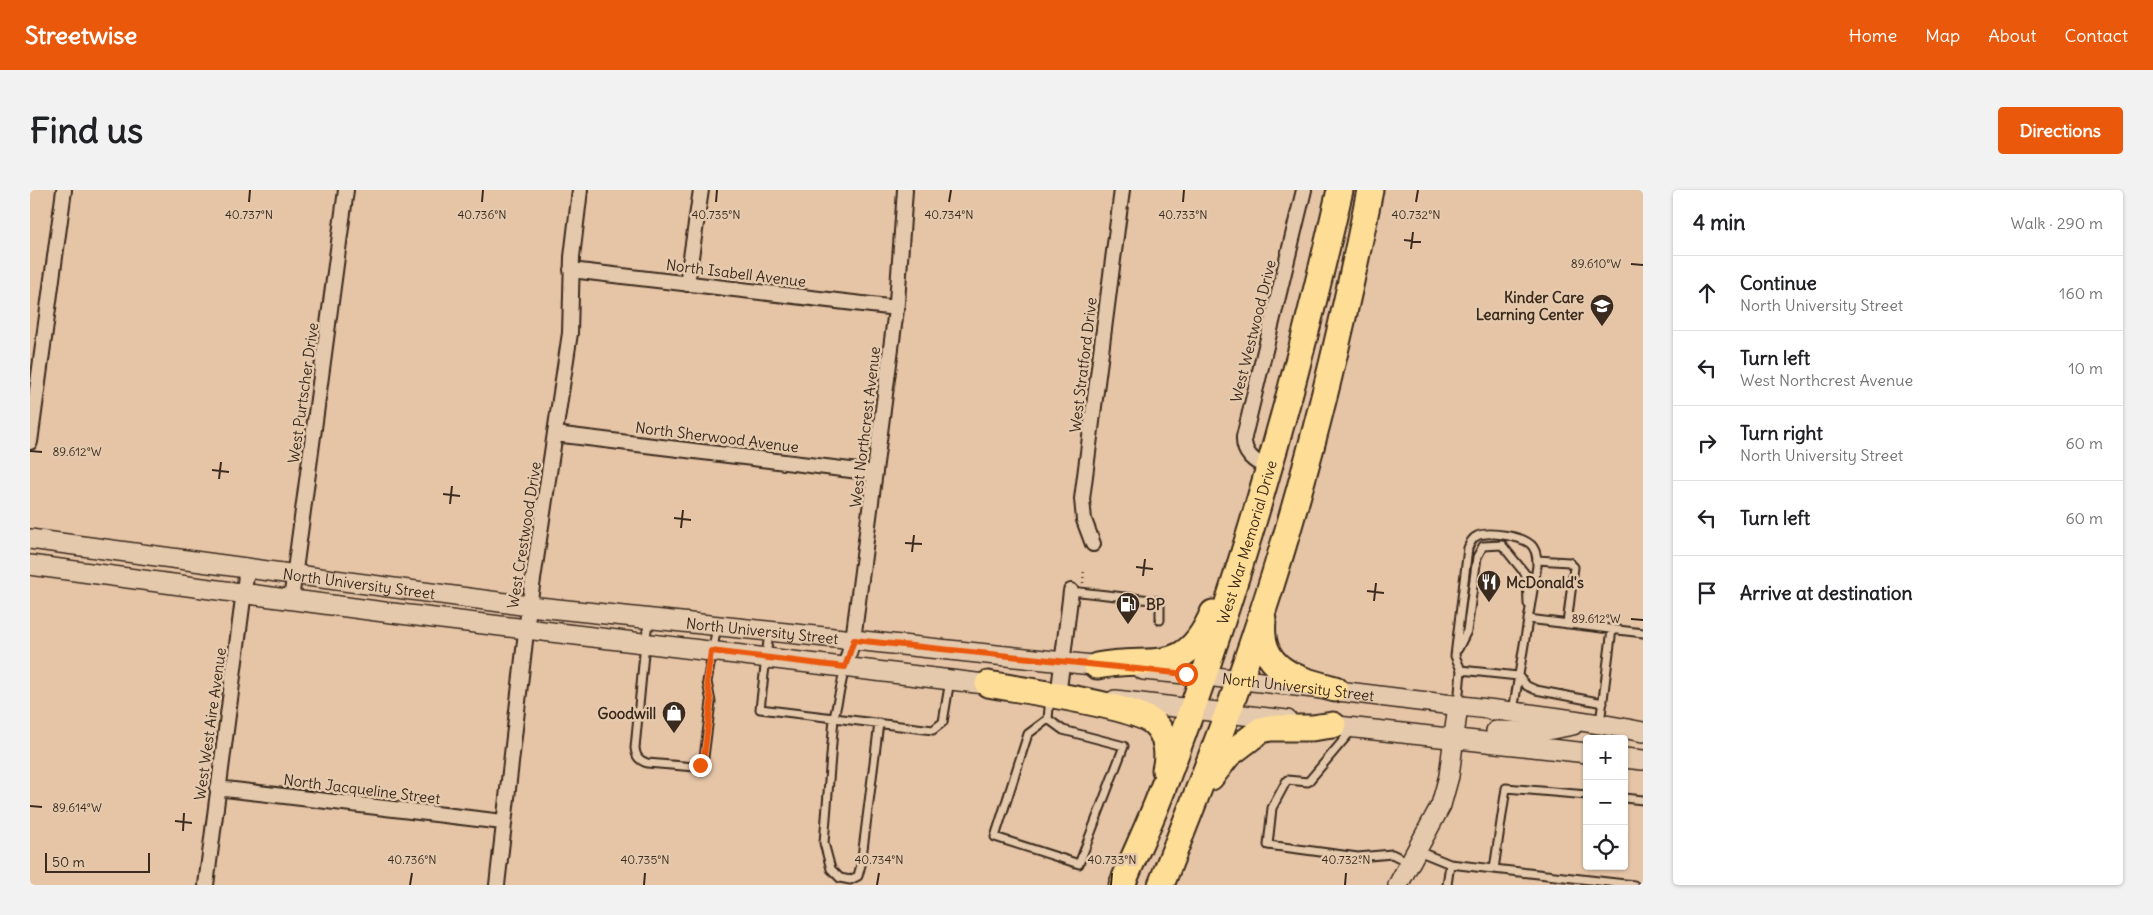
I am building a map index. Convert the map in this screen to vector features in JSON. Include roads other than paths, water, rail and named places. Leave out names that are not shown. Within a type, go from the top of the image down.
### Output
[{"type":"highway","name":"West War Memorial Drive","points":[[1122,885],[1163,790],[1204,676],[1250,536],[1267,467],[1296,367],[1340,190]]},
{"type":"highway","points":[[1163,885],[1240,680],[1269,590],[1323,399],[1370,190]]},
{"type":"highway","points":[[1097,666],[1112,662],[1160,662],[1177,656],[1196,644],[1211,618],[1227,580],[1267,467]]},
{"type":"highway","points":[[1269,590],[1262,632],[1269,655],[1290,676],[1335,689]]},
{"type":"highway","points":[[988,684],[1053,699],[1134,712],[1154,722],[1162,734],[1167,747],[1163,790]]},
{"type":"highway","points":[[1163,885],[1211,778],[1234,750],[1253,735],[1266,729],[1344,727]]},
{"type":"main road","name":"North University Street","points":[[30,539],[529,606],[1097,666],[1335,689],[1594,723],[1643,732]]},
{"type":"main road","name":"North University Street","points":[[30,565],[291,600],[988,684]]},
{"type":"main road","points":[[1053,699],[1192,709],[1583,754]]},
{"type":"main road","points":[[1398,885],[1438,812],[1444,796],[1458,705]]},
{"type":"main road","points":[[1454,739],[1470,730],[1478,729],[1518,733],[1594,723]]},
{"type":"main road","points":[[1628,758],[1643,760]]},
{"type":"street","points":[[30,442],[64,190]]},
{"type":"street","name":"West Purtscher Drive","points":[[291,600],[346,190]]},
{"type":"street","name":"West Crestwood Drive","points":[[496,885],[529,606],[570,325],[572,270],[580,190]]},
{"type":"street","points":[[687,284],[701,190]]},
{"type":"street","name":"West Northcrest Avenue","points":[[845,667],[854,640],[896,308],[905,190]]},
{"type":"street","name":"West Stratford Drive","points":[[1093,544],[1084,520],[1082,499],[1122,190]]},
{"type":"street","name":"West Westwood Drive","points":[[1267,467],[1249,456],[1244,446],[1244,437],[1304,190]]},
{"type":"street","name":"North Isabell Avenue","points":[[572,270],[896,308]]},
{"type":"street","name":"North Sherwood Avenue","points":[[555,434],[875,473]]},
{"type":"street","name":"West West Aire Avenue","points":[[206,885],[217,788],[247,568]]},
{"type":"street","points":[[1053,699],[1063,662],[1071,591]]},
{"type":"street","name":"North Jacqueline Street","points":[[217,788],[503,822]]},
{"type":"lane","points":[[1458,705],[1461,670],[1455,656],[1468,548],[1473,538],[1480,534],[1515,536],[1532,545],[1537,554],[1537,560],[1513,712]]},
{"type":"lane","points":[[1455,656],[1467,631],[1477,557],[1483,546],[1502,545],[1527,576],[1528,619]]},
{"type":"lane","points":[[1537,560],[1569,562],[1574,566],[1567,624]]},
{"type":"lane","points":[[1071,591],[1160,601],[1160,620]]},
{"type":"lane","points":[[649,618],[635,748],[636,755],[640,761],[647,763],[695,768],[700,765],[704,757],[711,702],[707,682],[711,651],[717,626]]},
{"type":"lane","points":[[1528,619],[1643,633]]},
{"type":"lane","points":[[1594,723],[1603,703],[1612,629]]},
{"type":"lane","points":[[769,632],[760,709],[933,730],[943,722],[950,679]]},
{"type":"lane","points":[[845,667],[834,718],[824,842],[831,869],[840,878],[850,880],[858,876],[861,865],[879,723]]},
{"type":"lane","points":[[1461,670],[1518,676],[1527,686],[1536,690],[1603,703]]},
{"type":"lane","points":[[1053,699],[1063,730],[1124,746],[1079,864],[995,837],[1028,734],[1053,699]]},
{"type":"lane","points":[[1344,727],[1308,782],[1287,780],[1272,808],[1268,846],[1358,857],[1392,854],[1450,864],[1634,885]]},
{"type":"lane","points":[[1494,869],[1506,788],[1583,795]]},
{"type":"lane","points":[[1628,798],[1643,800]]},
{"type":"lane","points":[[1448,885],[1450,864]]},
{"type":"place","name":"Kinder Care Learning Center","points":[[1602,327]]},
{"type":"place","name":"McDonald's","points":[[1489,603]]},
{"type":"place","name":"BP","points":[[1128,625]]},
{"type":"place","name":"Goodwill","points":[[674,734]]}]
